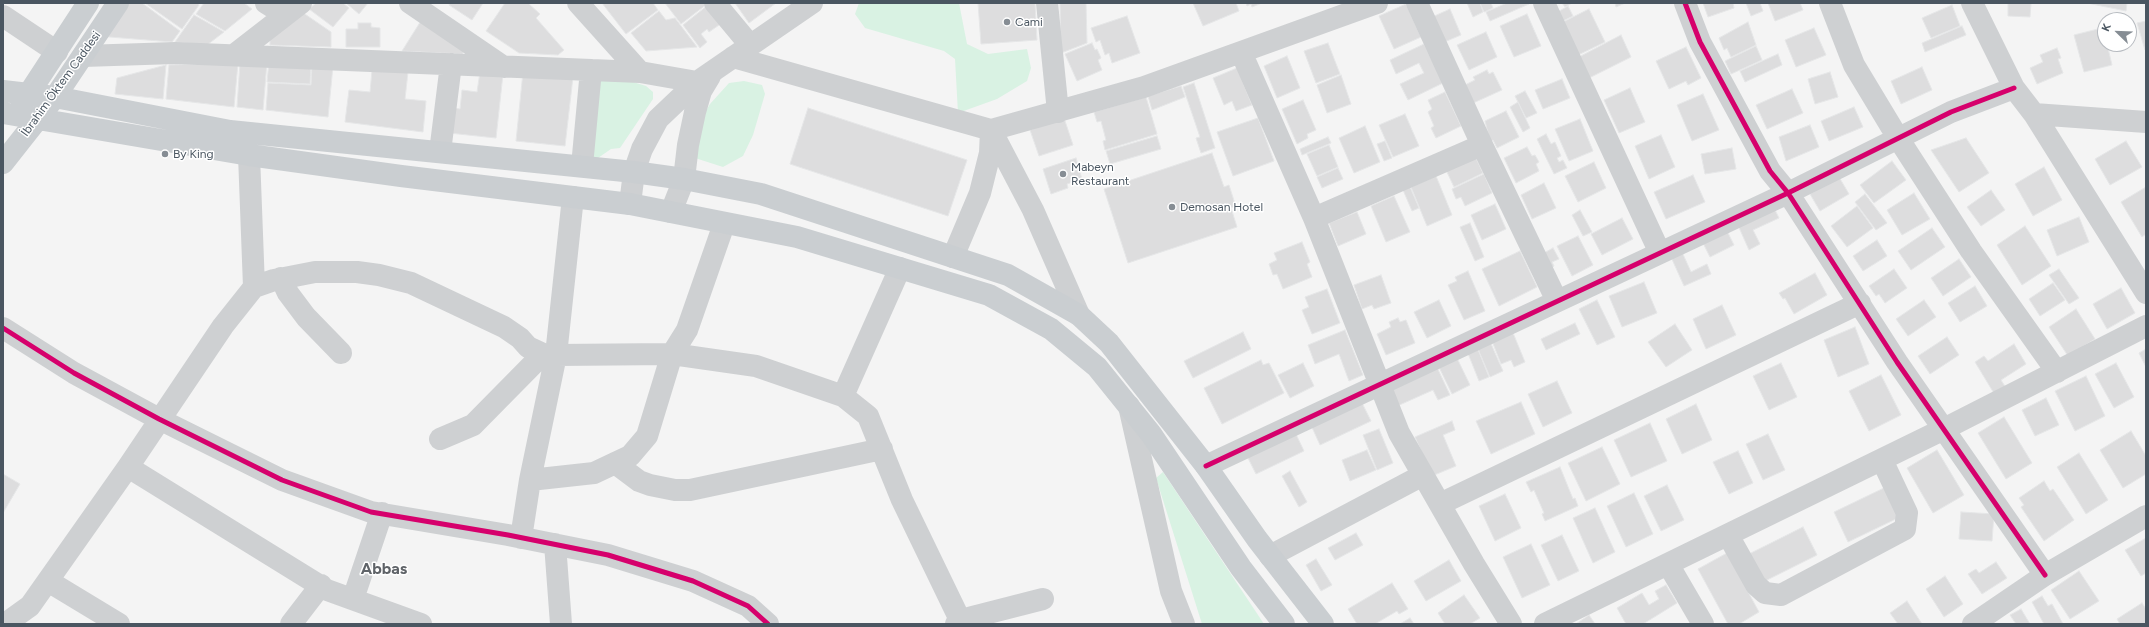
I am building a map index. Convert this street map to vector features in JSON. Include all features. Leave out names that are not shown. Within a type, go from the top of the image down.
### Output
[{"type":"main road","name":"İbrahim Öktem Caddesi","points":[[6,119],[30,94],[88,3]]},
{"type":"main road","name":"İbrahim Öktem Caddesi","points":[[3,163],[54,97],[118,3]]},
{"type":"main road","points":[[3,91],[54,97],[230,131],[582,166],[684,179],[761,194],[1008,275],[1079,315],[1096,328],[1206,466],[1270,556],[1321,623]]},
{"type":"main road","points":[[6,119],[38,118],[249,155],[630,204],[724,224],[797,237],[989,295],[1051,329],[1097,367],[1151,434],[1241,568],[1284,624]]},
{"type":"street","points":[[266,3],[293,9]]},
{"type":"street","points":[[410,3],[504,67]]},
{"type":"street","points":[[714,3],[742,51],[991,130],[1144,87],[1377,3]]},
{"type":"street","points":[[630,204],[634,172],[642,150],[658,118],[705,77],[812,3]]},
{"type":"street","points":[[1047,3],[1058,112]]},
{"type":"street","points":[[1417,3],[1482,145],[1557,301]]},
{"type":"street","points":[[1544,3],[1660,253]]},
{"type":"street","points":[[1685,3],[1704,49],[1770,171],[1788,193],[1944,429],[2045,575]]},
{"type":"street","points":[[1830,3],[1854,65],[1898,138],[1971,251],[2057,372]]},
{"type":"street","points":[[1972,3],[2014,88],[2034,114],[2146,293]]},
{"type":"street","points":[[589,7],[640,72]]},
{"type":"street","points":[[234,55],[293,9]]},
{"type":"street","points":[[3,16],[57,52]]},
{"type":"street","points":[[1241,52],[1314,218],[1399,434],[1511,624]]},
{"type":"street","points":[[82,56],[175,53],[640,72],[705,77]]},
{"type":"street","points":[[440,152],[451,64]]},
{"type":"street","points":[[582,166],[591,70]]},
{"type":"street","points":[[671,212],[684,179],[688,145],[695,112],[705,77]]},
{"type":"street","points":[[1206,466],[1788,193],[1950,112],[2014,88]]},
{"type":"street","points":[[2034,114],[2146,122]]},
{"type":"street","points":[[953,257],[980,193],[990,153],[991,130]]},
{"type":"street","points":[[991,130],[1033,210],[1079,315]]},
{"type":"street","points":[[1314,218],[1482,145]]},
{"type":"street","points":[[249,155],[254,287]]},
{"type":"street","points":[[521,538],[574,197]]},
{"type":"street","points":[[530,480],[594,473],[630,456],[647,436],[672,354],[687,330],[724,224]]},
{"type":"street","points":[[843,396],[900,268]]},
{"type":"street","points":[[5,624],[30,606],[128,467],[223,326],[254,287],[281,278],[315,272],[336,271],[379,275],[411,284],[504,327],[520,338],[528,347],[549,354],[672,354],[756,366],[843,396],[868,416],[902,500],[960,623],[1043,599]]},
{"type":"street","points":[[281,278],[288,294],[306,317],[341,353]]},
{"type":"street","points":[[1440,504],[1860,303]]},
{"type":"street","points":[[1545,624],[1882,460],[2146,326]]},
{"type":"street","points":[[7,336],[159,419],[282,480],[371,512],[555,544],[608,555],[693,582],[748,606],[768,624]]},
{"type":"street","points":[[440,439],[473,425],[549,354]]},
{"type":"street","points":[[1129,406],[1171,591],[1184,624]]},
{"type":"street","points":[[615,463],[638,481],[676,490],[690,490],[882,449]]},
{"type":"street","points":[[1728,535],[1756,586],[1765,593],[1780,596],[1905,529],[1907,513],[1882,460]]},
{"type":"street","points":[[128,467],[321,585],[353,599],[421,624]]},
{"type":"street","points":[[1270,556],[1423,476]]},
{"type":"street","points":[[353,599],[382,513]]},
{"type":"street","points":[[1973,624],[2045,575],[2146,516]]},
{"type":"street","points":[[555,544],[561,624]]},
{"type":"street","points":[[1668,564],[1703,624]]},
{"type":"street","points":[[48,581],[119,624]]},
{"type":"street","points":[[291,624],[321,585]]},
{"type":"green space","points":[[859,3],[959,3],[967,44],[988,54],[1027,49],[1031,68],[1027,81],[997,99],[958,113],[955,59],[944,51],[865,28],[855,14]]},
{"type":"green space","points":[[600,80],[633,82],[646,86],[653,92],[653,99],[620,148],[611,149],[598,158],[591,157]]},
{"type":"green space","points":[[744,81],[762,85],[765,94],[753,135],[743,156],[723,167],[695,158],[693,132],[710,104],[729,83]]},
{"type":"green space","points":[[1163,472],[1264,624],[1202,624],[1156,478]]},
{"type":"building","points":[[121,3],[142,3],[180,31],[172,42],[97,36]]},
{"type":"building","points":[[145,3],[197,3],[199,5],[182,29]]},
{"type":"building","points":[[204,3],[244,3],[252,9],[225,31],[196,14]]},
{"type":"building","points":[[316,3],[343,3],[349,8],[333,27],[309,9]]},
{"type":"building","points":[[346,3],[368,3],[359,14]]},
{"type":"building","points":[[450,3],[483,3],[472,20],[449,5]]},
{"type":"building","points":[[505,3],[528,3],[540,14],[536,18],[564,50],[558,55],[519,53],[486,31]]},
{"type":"building","points":[[602,3],[653,3],[658,10],[626,34]]},
{"type":"building","points":[[665,3],[706,3],[707,4],[681,24]]},
{"type":"building","points":[[735,3],[776,3],[749,23]]},
{"type":"building","name":"Cami","points":[[978,3],[1035,3],[1037,40],[981,44]]},
{"type":"building","points":[[1060,3],[1086,3],[1087,43],[1061,53]]},
{"type":"building","points":[[1193,3],[1236,3],[1239,11],[1203,26]]},
{"type":"building","points":[[1246,3],[1262,3],[1252,7],[1251,4],[1247,6]]},
{"type":"building","points":[[1467,3],[1480,3],[1483,12],[1473,17]]},
{"type":"building","points":[[1480,3],[1491,3],[1493,8],[1484,12]]},
{"type":"building","points":[[1507,3],[1529,4],[1490,21],[1486,12]]},
{"type":"building","points":[[1562,3],[1572,3],[1565,7]]},
{"type":"building","points":[[1615,3],[1625,3],[1616,7]]},
{"type":"building","points":[[1703,3],[1733,3],[1734,8],[1708,17]]},
{"type":"building","points":[[1746,3],[1760,3],[1763,11],[1751,16]]},
{"type":"building","points":[[1768,3],[1800,3],[1803,10],[1775,21]]},
{"type":"building","points":[[2008,3],[2031,3],[2030,17],[2008,16]]},
{"type":"building","points":[[2087,3],[2127,3],[2126,11]]},
{"type":"building","points":[[1406,4],[1421,37],[1394,49],[1379,16]]},
{"type":"building","points":[[708,5],[722,23],[709,32],[707,29],[701,34],[707,42],[700,48],[683,25]]},
{"type":"building","points":[[1952,5],[1960,26],[1931,38],[1922,18]]},
{"type":"building","points":[[1568,6],[1573,16],[1561,22],[1556,13]]},
{"type":"building","points":[[1450,9],[1461,35],[1442,43],[1430,18]]},
{"type":"building","points":[[1589,9],[1605,42],[1578,55],[1561,23]]},
{"type":"building","points":[[659,11],[666,20],[675,18],[697,47],[646,51],[631,33]]},
{"type":"building","points":[[302,12],[331,32],[331,47],[270,45],[270,35]]},
{"type":"building","points":[[1527,14],[1541,46],[1514,57],[1500,26]]},
{"type":"building","points":[[194,15],[224,32],[207,45],[175,42]]},
{"type":"building","points":[[424,16],[466,49],[462,54],[402,51]]},
{"type":"building","points":[[1127,16],[1140,53],[1112,63],[1109,53],[1105,55],[1100,40],[1096,42],[1091,28]]},
{"type":"building","points":[[2146,21],[2146,50],[2145,50],[2137,23]]},
{"type":"building","points":[[1748,22],[1756,45],[1731,57],[1727,48],[1724,50],[1719,38]]},
{"type":"building","points":[[358,23],[371,23],[371,27],[380,28],[380,47],[346,47],[346,29],[358,29]]},
{"type":"building","points":[[1962,26],[1966,35],[1925,52],[1922,43]]},
{"type":"building","points":[[1814,28],[1826,55],[1796,67],[1785,40]]},
{"type":"building","points":[[2097,29],[2097,52],[2109,52],[2112,65],[2084,72],[2074,35]]},
{"type":"building","points":[[1486,32],[1497,57],[1469,70],[1457,45]]},
{"type":"building","points":[[1621,35],[1631,57],[1589,78],[1579,57]]},
{"type":"building","points":[[1092,43],[1095,50],[1097,49],[1101,58],[1098,60],[1102,70],[1077,81],[1065,54]]},
{"type":"building","points":[[1328,43],[1340,74],[1316,83],[1304,51]]},
{"type":"building","points":[[1424,44],[1443,83],[1408,100],[1400,84],[1424,73],[1419,63],[1396,74],[1390,60]]},
{"type":"building","points":[[1756,46],[1762,60],[1731,74],[1725,61]]},
{"type":"building","points":[[1686,47],[1701,78],[1688,85],[1686,81],[1669,89],[1656,61]]},
{"type":"building","points":[[2057,48],[2061,58],[2058,59],[2063,73],[2037,84],[2030,68],[2043,62],[2040,55]]},
{"type":"building","points":[[1778,54],[1782,65],[1745,82],[1740,71]]},
{"type":"building","points":[[1287,56],[1300,88],[1277,98],[1264,66]]},
{"type":"building","points":[[267,62],[263,110],[237,107],[240,63]]},
{"type":"building","points":[[269,62],[311,64],[310,84],[267,82]]},
{"type":"building","points":[[238,63],[234,107],[166,99],[169,65]]},
{"type":"building","points":[[166,65],[163,99],[115,94],[117,78]]},
{"type":"building","points":[[312,65],[333,66],[328,117],[266,110],[268,83],[311,85]]},
{"type":"building","points":[[1922,67],[1932,90],[1901,104],[1891,81]]},
{"type":"building","points":[[1237,68],[1252,105],[1236,111],[1232,101],[1224,105],[1213,78]]},
{"type":"building","points":[[372,70],[408,72],[405,99],[426,101],[423,132],[345,122],[349,90],[370,92]]},
{"type":"building","points":[[1487,70],[1489,74],[1493,72],[1502,90],[1471,104],[1463,86],[1475,80],[1473,77]]},
{"type":"building","points":[[480,72],[503,74],[496,138],[449,133],[452,108],[460,109],[462,90],[477,92]]},
{"type":"building","points":[[523,72],[573,77],[565,146],[516,141]]},
{"type":"building","points":[[1830,72],[1838,97],[1815,104],[1808,79]]},
{"type":"building","points":[[1341,75],[1351,104],[1327,113],[1317,85]]},
{"type":"building","points":[[1562,79],[1570,98],[1543,109],[1535,90]]},
{"type":"building","points":[[1194,83],[1215,148],[1201,153],[1196,138],[1200,137],[1183,87]]},
{"type":"building","points":[[1181,86],[1185,97],[1152,110],[1148,96]]},
{"type":"building","points":[[1630,88],[1645,122],[1619,133],[1604,100]]},
{"type":"building","points":[[1792,89],[1803,113],[1767,129],[1756,105]]},
{"type":"building","points":[[1525,91],[1537,113],[1526,118],[1515,96]]},
{"type":"building","points":[[1445,92],[1461,126],[1436,138],[1431,128],[1434,126],[1428,112],[1432,109],[1428,100]]},
{"type":"building","points":[[1703,94],[1719,130],[1692,141],[1677,105]]},
{"type":"building","points":[[1146,97],[1157,134],[1105,150],[1103,141],[1106,140],[1101,121],[1097,122],[1094,112]]},
{"type":"building","points":[[1303,100],[1316,130],[1307,134],[1308,138],[1297,144],[1282,109]]},
{"type":"building","points":[[1518,102],[1530,128],[1523,132],[1510,107]]},
{"type":"building","points":[[1854,107],[1863,127],[1829,141],[1821,121]]},
{"type":"building","points":[[808,108],[967,160],[948,216],[790,164]]},
{"type":"building","points":[[1506,111],[1519,137],[1497,148],[1493,140],[1490,141],[1485,121]]},
{"type":"building","points":[[1405,114],[1419,146],[1393,157],[1379,125]]},
{"type":"building","points":[[1064,118],[1073,145],[1039,156],[1030,130]]},
{"type":"building","points":[[1258,118],[1274,161],[1233,176],[1217,132]]},
{"type":"building","points":[[1580,119],[1593,151],[1569,161],[1555,129]]},
{"type":"building","points":[[1810,125],[1819,147],[1786,161],[1779,137]]},
{"type":"building","points":[[1365,126],[1380,162],[1354,173],[1339,138]]},
{"type":"building","points":[[1546,134],[1551,144],[1555,142],[1561,156],[1557,158],[1559,162],[1563,160],[1567,168],[1554,174],[1537,139]]},
{"type":"building","points":[[1661,135],[1675,167],[1649,179],[1635,146]]},
{"type":"building","points":[[1157,136],[1161,149],[1110,164],[1106,151]]},
{"type":"building","points":[[1328,137],[1331,143],[1302,155],[1300,149]]},
{"type":"building","points":[[1966,138],[1989,173],[1959,192],[1931,150]]},
{"type":"building","points":[[1385,141],[1392,158],[1384,161],[1377,144]]},
{"type":"building","points":[[2126,141],[2142,167],[2110,185],[2095,159]]},
{"type":"building","points":[[1329,145],[1338,167],[1317,176],[1307,154]]},
{"type":"building","points":[[1527,147],[1532,156],[1535,155],[1539,162],[1536,164],[1539,171],[1516,183],[1504,158]]},
{"type":"building","points":[[1732,148],[1736,169],[1705,174],[1701,154]]},
{"type":"building","name":"Demosan Hotel","points":[[1212,153],[1224,187],[1229,185],[1236,207],[1231,208],[1237,227],[1128,263],[1104,189]]},
{"type":"building","points":[[1475,156],[1483,173],[1454,187],[1446,170]]},
{"type":"building","name":"Mabeyn Restaurant","points":[[1076,158],[1082,179],[1067,184],[1068,188],[1051,194],[1043,169]]},
{"type":"building","points":[[1892,161],[1906,180],[1874,203],[1860,185]]},
{"type":"building","points":[[1594,162],[1606,188],[1578,202],[1565,176]]},
{"type":"building","points":[[2044,167],[2062,200],[2033,216],[2015,184]]},
{"type":"building","points":[[1338,168],[1343,179],[1322,188],[1317,177]]},
{"type":"building","points":[[1484,174],[1492,193],[1465,206],[1461,197],[1456,199],[1452,189]]},
{"type":"building","points":[[1693,175],[1705,202],[1666,219],[1654,192]]},
{"type":"building","points":[[1436,176],[1452,215],[1427,226],[1411,187]]},
{"type":"building","points":[[1839,177],[1849,194],[1820,211],[1810,194]]},
{"type":"building","points":[[1544,183],[1556,208],[1532,219],[1521,195]]},
{"type":"building","points":[[1410,187],[1419,208],[1412,211],[1403,190]]},
{"type":"building","points":[[2146,187],[2146,234],[2142,237],[2121,202]]},
{"type":"building","points":[[1991,190],[2005,210],[1981,226],[1967,207]]},
{"type":"building","points":[[1914,193],[1930,219],[1902,235],[1887,210]]},
{"type":"building","points":[[1865,194],[1887,223],[1876,230],[1855,202]]},
{"type":"building","points":[[1394,196],[1410,232],[1386,242],[1371,206]]},
{"type":"building","points":[[1495,204],[1506,229],[1482,240],[1471,215]]},
{"type":"building","points":[[1773,206],[1779,218],[1753,230],[1760,244],[1749,250],[1737,223]]},
{"type":"building","points":[[1857,206],[1873,228],[1847,247],[1831,226]]},
{"type":"building","points":[[1580,210],[1592,232],[1583,236],[1572,215]]},
{"type":"building","points":[[1357,212],[1366,234],[1338,246],[1329,223]]},
{"type":"building","points":[[2079,217],[2089,242],[2057,256],[2047,230]]},
{"type":"building","points":[[1622,218],[1633,239],[1602,255],[1591,234]]},
{"type":"building","points":[[1470,223],[1484,257],[1475,261],[1460,227]]},
{"type":"building","points":[[2025,226],[2051,266],[2022,285],[1997,245]]},
{"type":"building","points":[[1932,228],[1945,247],[1911,270],[1898,251]]},
{"type":"building","points":[[1727,231],[1734,245],[1710,257],[1703,243]]},
{"type":"building","points":[[1578,236],[1593,265],[1572,276],[1557,246]]},
{"type":"building","points":[[1877,240],[1887,256],[1863,271],[1853,256]]},
{"type":"building","points":[[1302,242],[1310,262],[1307,264],[1312,277],[1283,289],[1277,274],[1273,275],[1269,264],[1277,260],[1274,253]]},
{"type":"building","points":[[1553,248],[1559,259],[1552,262],[1554,266],[1551,268],[1544,253]]},
{"type":"building","points":[[1520,251],[1537,287],[1499,306],[1482,269]]},
{"type":"building","points":[[1682,252],[1691,272],[1707,264],[1711,274],[1684,286],[1671,257]]},
{"type":"building","points":[[1959,259],[1971,277],[1943,296],[1931,278]]},
{"type":"building","points":[[1894,269],[1907,288],[1885,303],[1879,294],[1876,296],[1869,286]]},
{"type":"building","points":[[2059,269],[2079,298],[2069,304],[2049,275]]},
{"type":"building","points":[[1468,271],[1485,311],[1464,320],[1448,285],[1457,281],[1455,277]]},
{"type":"building","points":[[1815,273],[1827,295],[1794,314],[1785,298],[1783,299],[1779,293]]},
{"type":"building","points":[[1381,275],[1391,303],[1374,309],[1372,305],[1362,309],[1354,285]]},
{"type":"building","points":[[1644,282],[1657,313],[1622,327],[1609,296]]},
{"type":"building","points":[[2053,283],[2065,300],[2040,316],[2029,299]]},
{"type":"building","points":[[1975,286],[1987,306],[1960,322],[1948,303]]},
{"type":"building","points":[[2121,288],[2135,313],[2107,329],[2093,304]]},
{"type":"building","points":[[1327,289],[1340,323],[1312,334],[1302,310],[1309,307],[1305,297]]},
{"type":"building","points":[[1439,300],[1451,326],[1427,338],[1414,312]]},
{"type":"building","points":[[1597,300],[1615,337],[1597,345],[1579,309]]},
{"type":"building","points":[[1924,300],[1936,317],[1908,336],[1896,319]]},
{"type":"building","points":[[1722,305],[1736,335],[1706,349],[1693,319]]},
{"type":"building","points":[[2076,309],[2095,339],[2068,356],[2049,327]]},
{"type":"building","points":[[1398,318],[1400,322],[1406,320],[1415,343],[1386,355],[1377,334],[1391,327],[1389,322]]},
{"type":"building","points":[[1575,323],[1580,334],[1546,350],[1541,339]]},
{"type":"building","points":[[1675,324],[1692,350],[1666,367],[1648,342]]},
{"type":"building","points":[[1855,327],[1869,364],[1838,377],[1824,340]]},
{"type":"building","points":[[1511,328],[1525,362],[1514,367],[1511,360],[1501,364],[1490,336]]},
{"type":"building","points":[[1345,330],[1363,375],[1349,381],[1339,354],[1315,364],[1308,345]]},
{"type":"building","points":[[1243,332],[1251,349],[1193,378],[1184,361]]},
{"type":"building","points":[[1488,337],[1503,371],[1490,377],[1475,342]]},
{"type":"building","points":[[1947,337],[1959,355],[1930,374],[1918,356]]},
{"type":"building","points":[[1475,342],[1489,377],[1479,381],[1465,346]]},
{"type":"building","points":[[2014,344],[2026,364],[2001,380],[2006,388],[1995,395],[1975,362],[1984,356],[1988,361]]},
{"type":"building","points":[[2146,349],[2146,367],[2139,353]]},
{"type":"building","points":[[1455,354],[1470,385],[1452,394],[1437,363]]},
{"type":"building","points":[[1261,360],[1263,365],[1269,363],[1284,393],[1222,424],[1204,388]]},
{"type":"building","points":[[1303,363],[1314,386],[1290,398],[1278,375]]},
{"type":"building","points":[[1435,363],[1450,395],[1438,400],[1433,390],[1395,407],[1385,386]]},
{"type":"building","points":[[1781,363],[1797,397],[1769,410],[1753,376]]},
{"type":"building","points":[[2116,363],[2134,397],[2114,408],[2095,374]]},
{"type":"building","points":[[1881,375],[1901,415],[1869,431],[1849,391]]},
{"type":"building","points":[[2086,376],[2105,416],[2075,431],[2055,391]]},
{"type":"building","points":[[1557,381],[1572,413],[1543,427],[1528,394]]},
{"type":"building","points":[[2046,398],[2059,425],[2035,436],[2022,410]]},
{"type":"building","points":[[1360,399],[1371,421],[1320,445],[1310,423]]},
{"type":"building","points":[[1521,402],[1535,434],[1491,454],[1476,421]]},
{"type":"building","points":[[1696,404],[1712,440],[1682,454],[1666,419]]},
{"type":"building","points":[[2004,417],[2032,463],[2006,479],[1978,433]]},
{"type":"building","points":[[1452,421],[1455,430],[1443,435],[1456,466],[1432,476],[1415,437]]},
{"type":"building","points":[[1650,423],[1667,461],[1631,477],[1614,440]]},
{"type":"building","points":[[1293,428],[1304,451],[1256,474],[1245,452]]},
{"type":"building","points":[[1379,429],[1393,463],[1377,470],[1363,435]]},
{"type":"building","points":[[2131,431],[2146,456],[2146,474],[2123,488],[2100,450]]},
{"type":"building","points":[[1768,434],[1785,470],[1763,480],[1746,444]]},
{"type":"building","points":[[1602,447],[1620,484],[1586,501],[1568,463]]},
{"type":"building","points":[[1367,450],[1376,470],[1350,481],[1342,460]]},
{"type":"building","points":[[1937,450],[1964,495],[1933,513],[1907,468]]},
{"type":"building","points":[[1738,451],[1753,483],[1729,494],[1713,462]]},
{"type":"building","points":[[2079,453],[2108,500],[2086,514],[2057,467]]},
{"type":"building","points":[[1560,467],[1573,499],[1575,498],[1578,506],[1545,521],[1542,514],[1544,513],[1534,490],[1531,492],[1526,482]]},
{"type":"building","points":[[1290,471],[1307,502],[1299,507],[1282,476]]},
{"type":"building","points":[[3,474],[20,484],[3,513]]},
{"type":"building","points":[[2044,481],[2050,491],[2053,489],[2074,520],[2044,541],[2021,507],[2024,505],[2019,498]]},
{"type":"building","points":[[1667,485],[1684,520],[1661,531],[1644,496]]},
{"type":"building","points":[[1886,487],[1900,517],[1848,542],[1834,512]]},
{"type":"building","points":[[1634,493],[1653,534],[1626,547],[1607,506]]},
{"type":"building","points":[[1505,494],[1521,528],[1495,541],[1479,506]]},
{"type":"building","points":[[1595,508],[1615,552],[1593,563],[1573,518]]},
{"type":"building","points":[[1961,512],[1994,514],[1992,541],[1959,539]]},
{"type":"building","points":[[1803,527],[1817,555],[1763,582],[1749,554]]},
{"type":"building","points":[[1356,533],[1363,545],[1335,560],[1328,548]]},
{"type":"building","points":[[1562,535],[1579,571],[1558,581],[1541,545]]},
{"type":"building","points":[[2146,538],[2146,573],[2141,576],[2125,550]]},
{"type":"building","points":[[1531,544],[1550,585],[1522,598],[1503,557]]},
{"type":"building","points":[[1727,553],[1759,612],[1739,624],[1728,624],[1698,569]]},
{"type":"building","points":[[1316,559],[1332,585],[1321,591],[1306,565]]},
{"type":"building","points":[[1449,560],[1461,581],[1426,601],[1414,581]]},
{"type":"building","points":[[1996,562],[2007,578],[1982,594],[1968,574],[1976,569],[1979,573]]},
{"type":"building","points":[[2079,571],[2099,601],[2070,619],[2051,590]]},
{"type":"building","points":[[1945,576],[1963,604],[1944,617],[1926,589]]},
{"type":"building","points":[[1392,583],[1408,609],[1399,614],[1397,611],[1375,624],[1357,624],[1348,609]]},
{"type":"building","points":[[1666,585],[1677,603],[1643,624],[1626,624],[1617,608],[1642,593],[1649,605],[1659,599],[1655,591]]},
{"type":"building","points":[[1464,595],[1480,618],[1470,624],[1445,624],[1438,613]]},
{"type":"building","points":[[2042,596],[2048,606],[2052,604],[2063,624],[2044,624],[2032,602]]},
{"type":"building","points":[[1907,601],[1922,624],[1898,624],[1890,613]]},
{"type":"building","points":[[2142,603],[2146,609],[2146,624],[2120,624],[2117,619]]},
{"type":"building","points":[[2021,609],[2030,624],[2016,624],[2010,615]]},
{"type":"building","points":[[1589,615],[1595,624],[1576,624]]},
{"type":"building","points":[[1410,618],[1414,624],[1400,624]]},
{"type":"cycle path","points":[[1685,3],[1700,42],[1770,171],[1788,193],[1897,362],[2045,575]]},
{"type":"cycle path","points":[[1206,466],[1788,193],[1951,112],[2014,88]]},
{"type":"cycle path","points":[[3,328],[74,373],[159,419],[282,480],[371,512],[508,535],[608,555],[693,581],[748,606],[768,624]]},
{"type":"place","name":"Cami","points":[[1007,22]]},
{"type":"place","name":"By King","points":[[165,154]]},
{"type":"place","name":"Mabeyn Restaurant","points":[[1063,174]]},
{"type":"place","name":"Demosan Hotel","points":[[1172,207]]},
{"type":"district","name":"Abbas","points":[[384,569]]}]
